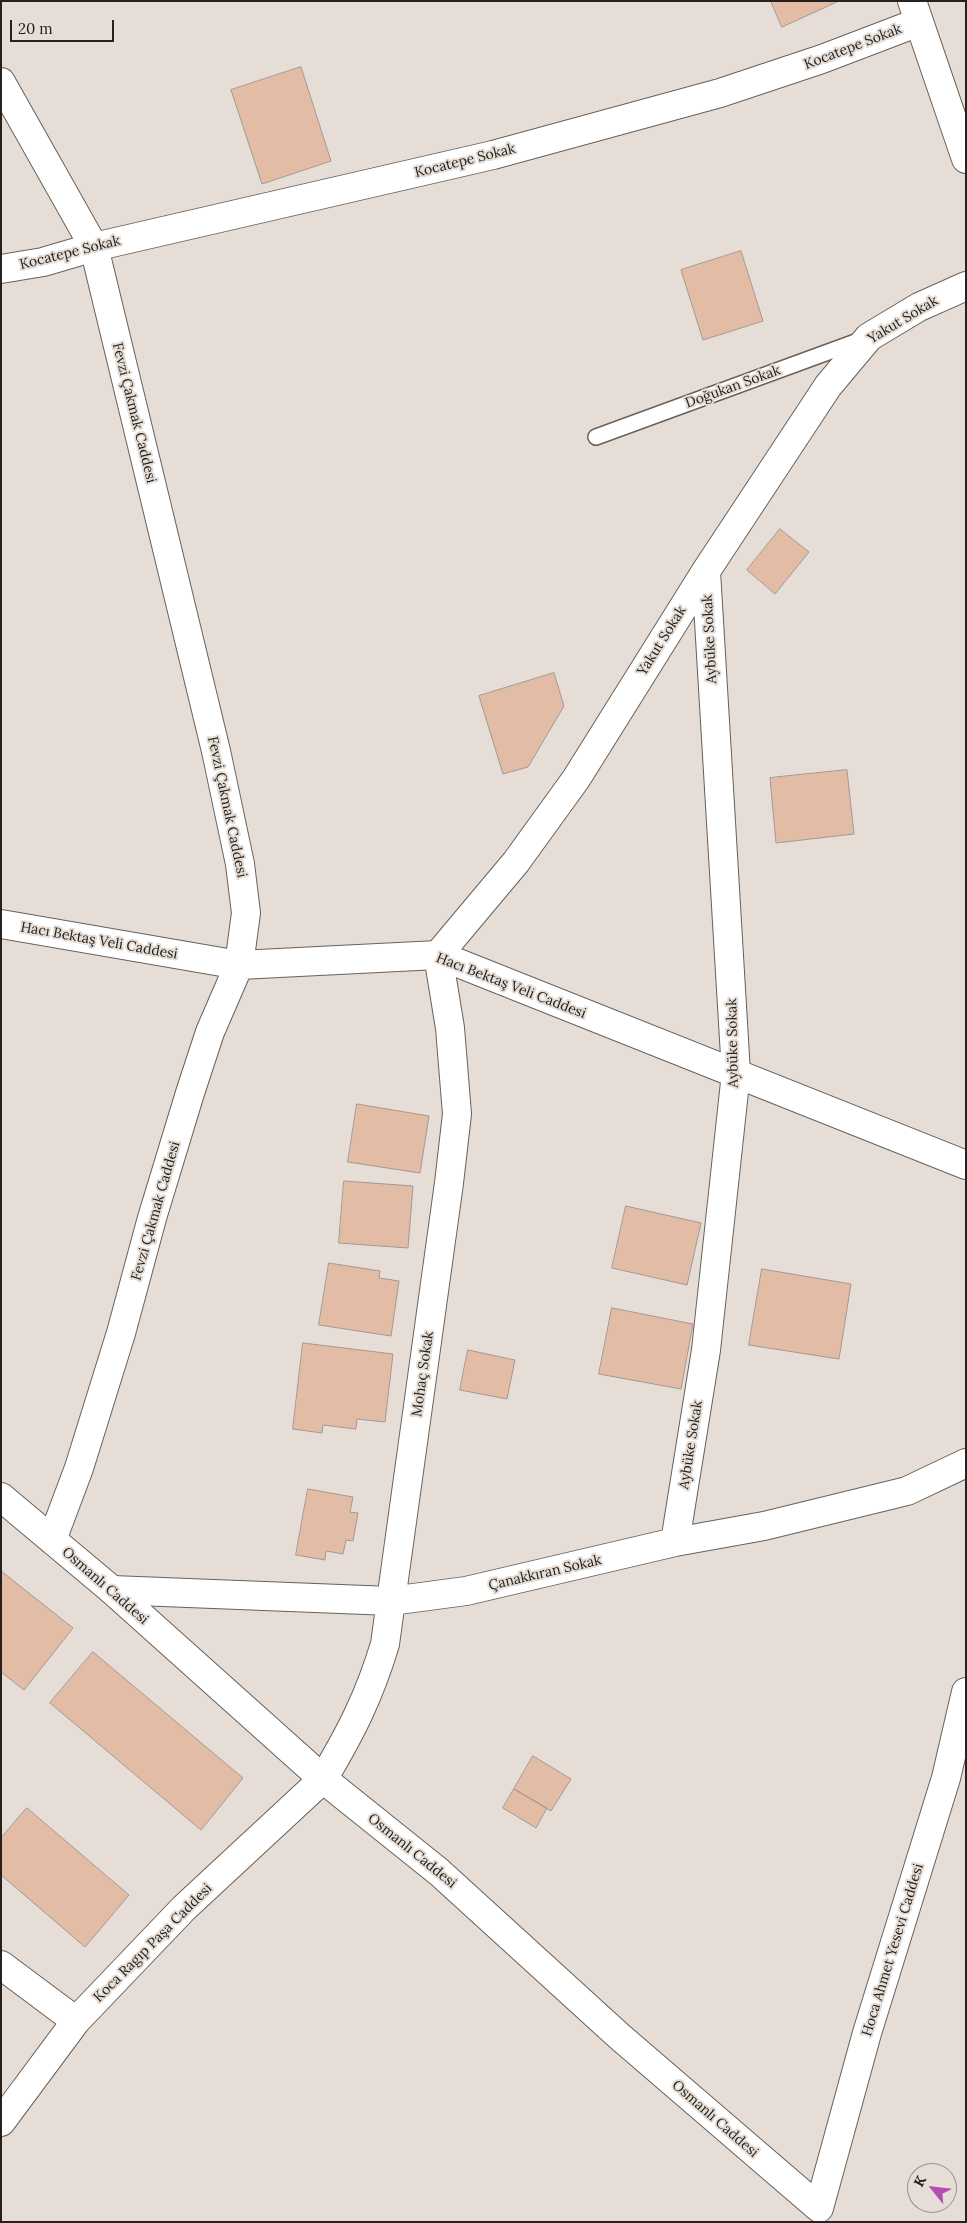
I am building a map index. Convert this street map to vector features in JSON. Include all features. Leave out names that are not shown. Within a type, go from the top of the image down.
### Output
[{"type":"street","points":[[916,11],[966,159]]},
{"type":"street","name":"Kocatepe Sokak","points":[[1,269],[43,262],[94,247],[493,155],[720,93],[822,59],[916,11]]},
{"type":"street","name":"Fevzi Çakmak Caddesi","points":[[1,82],[94,247],[216,751],[240,864],[246,913],[239,965],[202,1058],[91,1432],[52,1540]]},
{"type":"street","name":"Yakut Sokak","points":[[438,955],[516,862],[576,779],[706,571],[828,386],[869,337],[919,308],[966,286]]},
{"type":"street","name":"Aybüke Sokak","points":[[675,1542],[706,1350],[736,1073],[706,571]]},
{"type":"street","name":"Hacı Bektaş Veli Caddesi","points":[[1,924],[239,965],[438,955],[966,1165]]},
{"type":"street","name":"Mohaç Sokak","points":[[323,1779],[352,1730],[372,1688],[386,1644],[457,1114],[450,1028],[438,955]]},
{"type":"street","name":"Çanakkıran Sokak","points":[[112,1590],[391,1601],[466,1591],[675,1542],[764,1526],[907,1491],[966,1463]]},
{"type":"street","name":"Osmanlı Caddesi","points":[[1,1497],[112,1590],[323,1779],[439,1872],[619,2036],[823,2215]]},
{"type":"street","name":"Hoca Ahmet Yesevi Caddesi","points":[[823,2215],[867,2034],[946,1778],[966,1692]]},
{"type":"street","name":"Koca Ragıp Paşa Caddesi","points":[[1,2122],[76,2022],[184,1908],[323,1779]]},
{"type":"street","points":[[1,1965],[76,2022]]},
{"type":"lane","name":"Doğukan Sokak","points":[[596,437],[869,337]]},
{"type":"building","points":[[771,1],[839,1],[782,27]]},
{"type":"building","points":[[301,67],[331,161],[262,184],[231,90]]},
{"type":"building","points":[[741,251],[763,321],[703,340],[681,270]]},
{"type":"building","points":[[780,529],[809,552],[775,594],[747,570]]},
{"type":"building","points":[[554,673],[564,706],[528,767],[503,774],[479,696]]},
{"type":"building","points":[[847,770],[854,834],[776,843],[770,778]]},
{"type":"building","points":[[357,1104],[429,1116],[420,1173],[348,1162]]},
{"type":"building","points":[[344,1181],[413,1186],[408,1248],[339,1243]]},
{"type":"building","points":[[626,1206],[701,1223],[687,1285],[612,1268]]},
{"type":"building","points":[[329,1263],[380,1271],[379,1278],[399,1281],[391,1336],[319,1325]]},
{"type":"building","points":[[762,1269],[851,1284],[839,1359],[749,1345]]},
{"type":"building","points":[[612,1308],[693,1324],[681,1389],[599,1374]]},
{"type":"building","points":[[303,1343],[393,1354],[385,1422],[357,1419],[356,1429],[323,1425],[322,1433],[293,1429]]},
{"type":"building","points":[[468,1350],[515,1360],[507,1399],[460,1390]]},
{"type":"building","points":[[308,1489],[353,1497],[350,1512],[358,1513],[353,1541],[346,1540],[343,1554],[326,1551],[325,1560],[296,1555]]},
{"type":"building","points":[[1,1571],[73,1628],[24,1690],[1,1672]]},
{"type":"building","points":[[93,1652],[243,1778],[201,1830],[50,1703]]},
{"type":"building","points":[[533,1756],[571,1779],[551,1811],[514,1789]]},
{"type":"building","points":[[514,1789],[547,1808],[536,1828],[503,1808]]},
{"type":"building","points":[[27,1808],[129,1895],[85,1947],[1,1875],[1,1838]]}]
